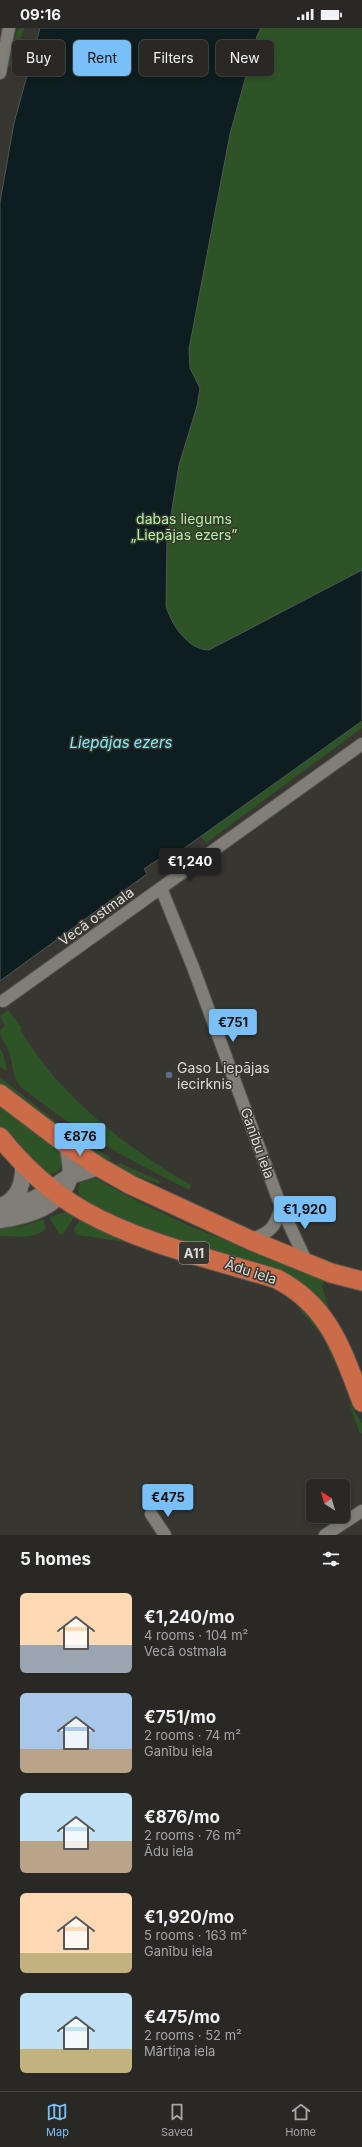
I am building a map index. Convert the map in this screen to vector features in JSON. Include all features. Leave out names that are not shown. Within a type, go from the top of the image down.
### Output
[{"type":"highway","name":"A11","points":[[0,1094],[68,1145]]},
{"type":"highway","name":"A11","points":[[0,1137],[23,1163]]},
{"type":"highway","name":"Ādu iela","points":[[68,1145],[99,1167],[131,1185],[250,1240],[331,1273],[362,1281]]},
{"type":"highway","name":"Ādu iela","points":[[23,1163],[82,1210],[133,1234],[276,1279],[306,1298],[322,1315],[343,1353],[362,1402]]},
{"type":"main road","points":[[68,1145],[70,1176]]},
{"type":"main road","points":[[0,1207],[13,1199],[21,1187],[23,1163]]},
{"type":"main road","points":[[0,1220],[20,1216],[44,1208],[70,1176],[99,1167]]},
{"type":"main road","points":[[0,1207],[34,1199],[57,1191]]},
{"type":"street","points":[[0,73],[9,28]]},
{"type":"street","name":"Vecā ostmala","points":[[3,1001],[362,744]]},
{"type":"street","name":"Ganību iela","points":[[161,888],[193,967],[281,1207],[307,1263]]},
{"type":"street","points":[[250,1240],[270,1232],[277,1221],[281,1207]]},
{"type":"street","points":[[325,1535],[362,1511]]},
{"type":"street","points":[[151,1514],[165,1535]]},
{"type":"green space","points":[[20,28],[24,28],[20,40],[15,40],[17,31]]},
{"type":"green space","name":"dabas liegums „Liepājas ezers”","points":[[78,28],[362,28],[362,728],[206,843],[0,583],[73,64],[73,76],[131,76],[131,40],[76,40]]},
{"type":"green space","points":[[12,50],[12,64],[11,67],[8,66]]},
{"type":"green space","points":[[8,1010],[22,1028],[20,1030],[43,1063],[88,1111],[137,1151],[191,1185],[189,1190],[102,1143],[61,1117],[20,1086],[15,1077],[9,1052],[0,1033],[0,1030],[5,1026],[0,1016]]},
{"type":"green space","points":[[0,1048],[7,1069],[6,1071],[0,1067]]},
{"type":"green space","points":[[0,1077],[65,1129],[111,1158],[109,1164],[0,1085]]},
{"type":"green space","points":[[0,1103],[61,1150],[64,1160],[58,1171],[46,1176],[0,1129]]},
{"type":"green space","points":[[120,1163],[160,1181],[159,1184],[115,1167]]},
{"type":"green space","points":[[95,1178],[141,1203],[192,1227],[325,1279],[322,1287],[334,1323],[318,1298],[296,1279],[263,1265],[157,1233],[93,1207],[82,1201],[78,1192],[80,1183],[85,1179]]},
{"type":"green space","points":[[66,1212],[75,1216],[63,1234],[59,1234],[49,1217]]},
{"type":"green space","points":[[81,1218],[139,1244],[77,1235],[74,1231]]},
{"type":"green space","points":[[43,1219],[46,1227],[38,1234],[19,1237],[0,1236],[0,1228],[24,1226]]},
{"type":"green space","points":[[299,1309],[307,1309],[327,1339],[336,1368],[323,1336]]},
{"type":"green space","points":[[348,1400],[362,1424],[362,1433],[360,1434]]},
{"type":"water","name":"Liepājas ezers","points":[[40,28],[261,28],[256,40],[216,40],[216,76],[246,76],[230,134],[189,349],[190,368],[200,388],[197,406],[179,465],[167,541],[166,606],[176,628],[187,641],[201,649],[209,650],[362,570],[362,721],[172,857],[168,853],[144,869],[147,874],[0,981],[0,202],[14,123],[27,76],[65,76],[65,40],[37,40]]},
{"type":"place","name":"Gaso Liepājas iecirknis","points":[[169,1075]]}]
